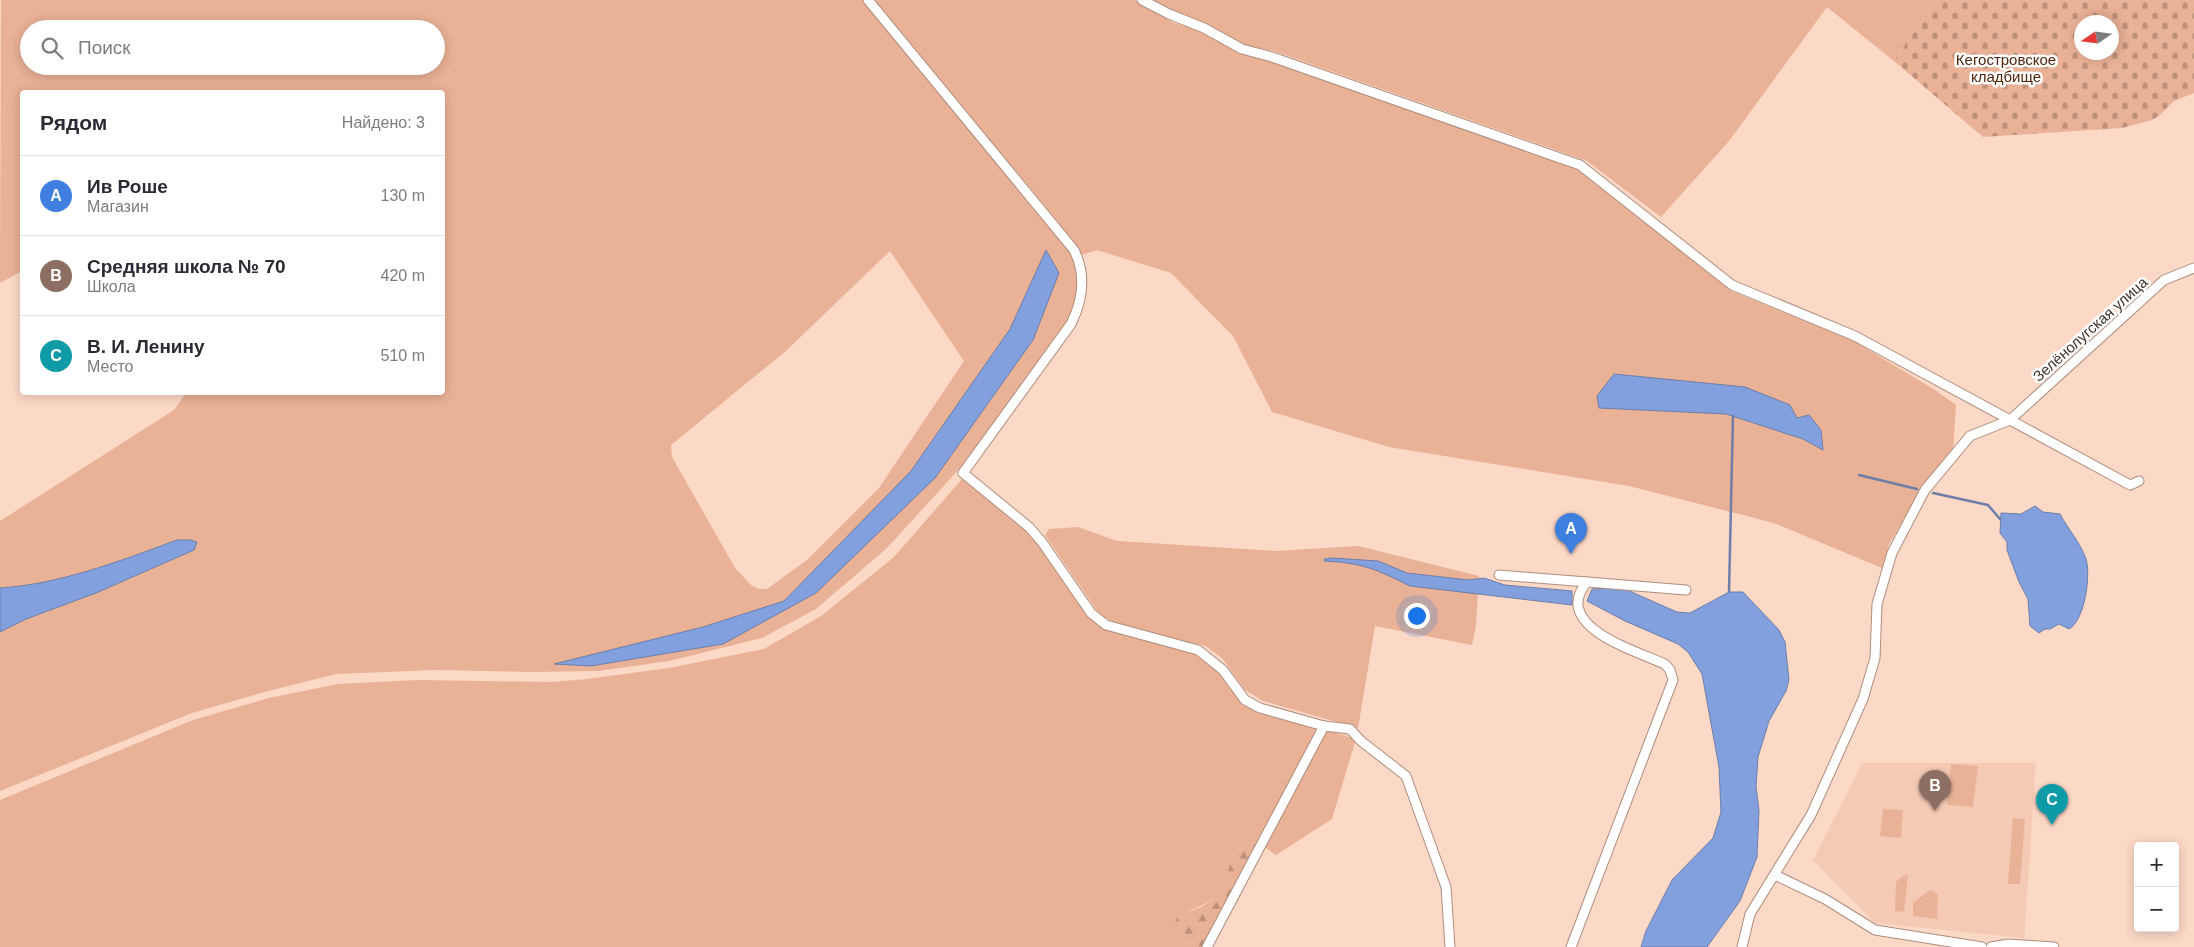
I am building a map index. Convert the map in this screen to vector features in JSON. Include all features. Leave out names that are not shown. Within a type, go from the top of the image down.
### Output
[{"type":"street","points":[[868,0],[1074,250],[1082,272],[1082,285],[1077,312],[1071,324],[963,473],[1029,527],[1042,542],[1091,613],[1106,625],[1198,650],[1223,670],[1245,700],[1260,708],[1324,726],[1350,728],[1361,741],[1406,776],[1446,887],[1450,947]]},
{"type":"street","points":[[1142,0],[1169,14],[1204,28],[1242,49],[1272,57],[1580,165],[1732,285],[1855,336],[2130,485],[2139,481]]},
{"type":"street","name":"Зелёнолугская улица","points":[[2010,420],[2164,280],[2194,268]]},
{"type":"street","points":[[1742,947],[1750,914],[1811,815],[1864,699],[1875,658],[1877,604],[1892,553],[1925,490],[1947,466],[1970,436],[2010,420]]},
{"type":"street","points":[[1499,575],[1686,590]]},
{"type":"street","points":[[1571,947],[1673,680],[1670,670],[1665,664],[1603,637],[1584,621],[1578,607],[1580,591],[1588,582]]},
{"type":"street","points":[[1208,947],[1324,726]]},
{"type":"street","points":[[1775,875],[1826,899],[1875,930],[1982,947]]},
{"type":"street","points":[[1991,947],[2009,944],[2054,947]]},
{"type":"shaded area","points":[[1862,763],[2036,763],[2024,938],[1875,923],[1813,860]]},
{"type":"green space","points":[[1,0],[863,0],[1066,245],[1075,264],[1077,283],[1075,302],[1068,322],[960,468],[887,548],[816,609],[762,638],[669,661],[598,671],[436,670],[336,674],[192,713],[0,791],[0,632],[26,619],[96,593],[194,550],[177,540],[68,577],[23,586],[0,588],[0,521],[174,410],[185,395],[445,395],[445,90],[20,90],[20,272],[0,283]],"holes":[[[890,251],[964,361],[879,488],[807,560],[767,589],[759,589],[751,585],[735,568],[672,457],[671,445],[787,350]]]},
{"type":"green space","points":[[873,0],[1134,0],[1174,23],[1201,30],[1238,53],[1274,62],[1577,168],[1733,292],[1852,340],[1935,390],[1956,405],[1953,452],[1924,486],[1889,544],[1882,568],[1774,523],[1629,486],[1389,447],[1272,412],[1233,336],[1171,273],[1097,250],[1081,255],[1075,243],[1050,212]]},
{"type":"green space","points":[[1149,0],[1935,0],[1894,61],[1827,7],[1729,141],[1661,217],[1587,161],[1274,51],[1243,45]]},
{"type":"green space","name":"Кегостровское кладбище","points":[[1935,0],[2194,0],[2194,93],[2174,101],[2152,120],[2122,128],[1983,137],[1894,61]]},
{"type":"green space","points":[[962,479],[1026,528],[1095,622],[1113,631],[1200,652],[1214,663],[1244,704],[1356,739],[1332,819],[1276,855],[1262,845],[1241,847],[1233,857],[1225,882],[1219,893],[1205,904],[1179,917],[1191,940],[1190,947],[0,947],[0,800],[193,720],[269,698],[338,684],[418,680],[551,682],[669,668],[764,649],[821,616],[894,557]]},
{"type":"green space","points":[[1078,527],[1117,541],[1276,551],[1358,546],[1479,576],[1476,625],[1472,645],[1375,626],[1358,728],[1263,701],[1245,690],[1222,658],[1206,646],[1121,626],[1100,615],[1045,535],[1049,529]]},
{"type":"green space","points":[[1951,764],[1978,766],[1973,807],[1947,805]]},
{"type":"green space","points":[[1883,809],[1903,810],[1901,838],[1880,836]]},
{"type":"green space","points":[[2013,818],[2025,819],[2020,884],[2008,884]]},
{"type":"green space","points":[[1247,844],[1262,844],[1207,947],[1190,947],[1191,940],[1174,931],[1173,928],[1176,920],[1182,914],[1203,906],[1216,895],[1222,887],[1235,854]]},
{"type":"green space","points":[[1908,875],[1904,912],[1895,911],[1896,882],[1903,876]]},
{"type":"green space","points":[[1930,890],[1938,894],[1937,919],[1913,916],[1913,903]]},
{"type":"water","points":[[1046,250],[1059,273],[1033,340],[935,478],[816,593],[723,644],[591,666],[554,664],[703,627],[784,601],[911,471],[1010,329]]},
{"type":"water","points":[[1614,374],[1745,387],[1790,405],[1797,418],[1809,415],[1821,430],[1823,450],[1803,439],[1726,414],[1599,408],[1597,396]]},
{"type":"water","points":[[2035,506],[2043,512],[2060,514],[2081,547],[2086,559],[2088,575],[2083,607],[2075,624],[2069,629],[2059,624],[2039,633],[2030,626],[2028,599],[2019,582],[2007,550],[2007,542],[2000,533],[2001,513],[2021,514]]},
{"type":"water","points":[[177,540],[197,542],[194,550],[96,593],[26,619],[0,632],[0,588],[23,586],[68,577]]},
{"type":"water","points":[[1324,559],[1378,561],[1407,573],[1469,580],[1484,578],[1505,585],[1572,591],[1572,605],[1410,586],[1388,575],[1359,565],[1324,561]]},
{"type":"water","points":[[1613,588],[1627,590],[1677,612],[1690,613],[1729,592],[1743,592],[1779,630],[1785,642],[1789,680],[1786,691],[1769,721],[1758,757],[1756,786],[1759,811],[1757,857],[1740,901],[1707,947],[1641,947],[1646,931],[1672,880],[1713,838],[1721,812],[1719,767],[1702,674],[1688,652],[1678,644],[1625,621],[1587,601],[1592,589]]},
{"type":"waterway","points":[[1729,592],[1733,416]]},
{"type":"waterway","points":[[1859,475],[1917,489]]},
{"type":"waterway","points":[[1933,493],[1988,505],[2000,519]]},
{"type":"place","name":"Ив Роше","points":[[1571,554]]},
{"type":"place","name":"Средняя школа № 70","points":[[1935,811]]},
{"type":"place","name":"В. И. Ленину","points":[[2052,825]]}]
